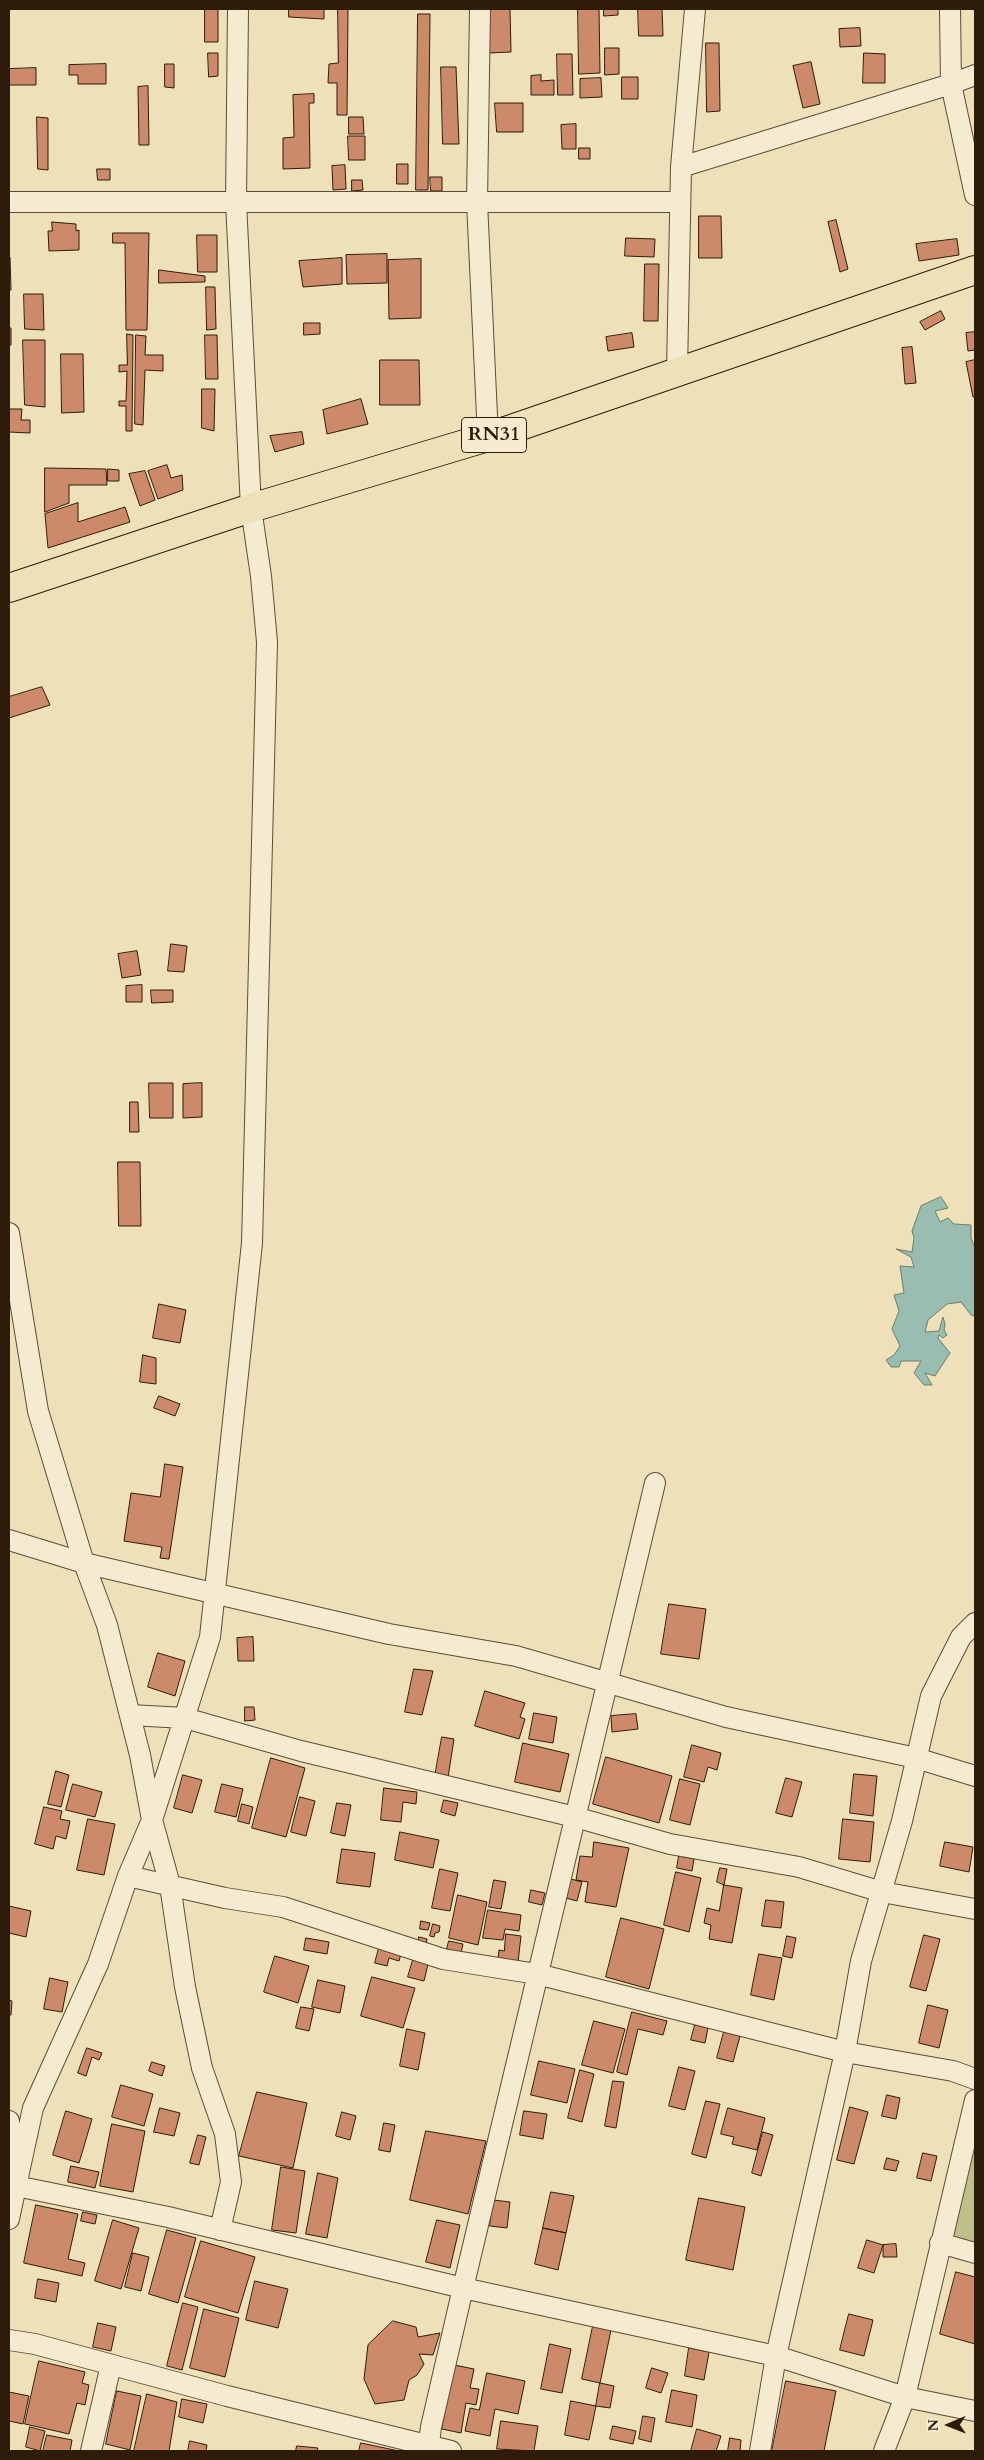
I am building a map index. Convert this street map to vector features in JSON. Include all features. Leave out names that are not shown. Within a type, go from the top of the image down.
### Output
[{"type":"main road","name":"RN31","points":[[9,588],[251,508],[488,436],[975,270]]},
{"type":"street","points":[[9,2219],[33,2108],[98,1964],[128,1876],[152,1820],[210,1637],[253,1233],[267,642],[261,576],[251,508],[236,202],[238,9]]},
{"type":"street","points":[[480,9],[477,202],[488,436]]},
{"type":"street","points":[[676,371],[680,167],[695,9]]},
{"type":"street","points":[[950,9],[951,84],[975,194]]},
{"type":"street","points":[[680,167],[975,75]]},
{"type":"street","points":[[9,202],[680,202]]},
{"type":"street","points":[[9,1233],[38,1411],[84,1563],[107,1625],[130,1716],[152,1820],[170,1885],[185,1988],[200,2059],[225,2134],[230,2182],[220,2230]]},
{"type":"street","points":[[428,2449],[431,2427],[463,2288],[655,1483]]},
{"type":"street","points":[[9,1540],[84,1563],[389,1634],[516,1656],[726,1717],[916,1758],[975,1776]]},
{"type":"street","points":[[760,2451],[776,2356],[845,2052],[861,1960],[902,1821],[930,1696],[961,1637],[975,1623]]},
{"type":"street","points":[[130,1716],[185,1718],[301,1752],[575,1817],[670,1844],[799,1867],[882,1892],[975,1909]]},
{"type":"street","points":[[128,1876],[225,1898],[283,1907],[443,1959],[537,1974],[845,2052],[952,2071],[975,2079]]},
{"type":"street","points":[[884,2451],[905,2397],[975,2100]]},
{"type":"street","points":[[9,2121],[16,2186]]},
{"type":"street","points":[[16,2186],[220,2230],[463,2288],[776,2356],[905,2397],[975,2411]]},
{"type":"street","points":[[940,2243],[975,2253]]},
{"type":"street","points":[[9,2340],[35,2344],[110,2366],[428,2449],[451,2451]]},
{"type":"street","points":[[91,2451],[110,2366]]},
{"type":"green space","points":[[975,2155],[975,2242],[952,2236],[970,2156]]},
{"type":"water","points":[[941,1197],[948,1208],[935,1211],[940,1222],[948,1218],[954,1224],[971,1225],[971,1238],[975,1248],[975,1316],[971,1315],[961,1302],[947,1304],[928,1320],[925,1332],[939,1331],[943,1317],[944,1330],[947,1335],[943,1338],[939,1335],[938,1338],[950,1353],[935,1376],[925,1373],[932,1385],[924,1385],[914,1373],[921,1361],[901,1361],[899,1367],[891,1367],[886,1360],[894,1355],[900,1346],[892,1329],[899,1311],[894,1295],[904,1293],[900,1266],[914,1267],[911,1257],[896,1249],[912,1252],[914,1238],[912,1231],[921,1206]]},
{"type":"building","points":[[205,9],[218,9],[218,42],[205,42]]},
{"type":"building","points":[[289,9],[324,9],[324,19],[289,17]]},
{"type":"building","points":[[338,9],[348,9],[347,115],[337,115],[337,83],[328,83],[329,64],[338,63]]},
{"type":"building","points":[[487,9],[510,9],[511,52],[488,53]]},
{"type":"building","points":[[578,9],[599,9],[600,73],[579,74]]},
{"type":"building","points":[[604,9],[618,9],[618,15],[604,16]]},
{"type":"building","points":[[638,9],[662,9],[663,36],[639,36]]},
{"type":"building","points":[[418,14],[430,14],[428,190],[416,190]]},
{"type":"building","points":[[860,28],[861,46],[840,47],[839,29]]},
{"type":"building","points":[[706,43],[719,43],[720,111],[707,112]]},
{"type":"building","points":[[605,48],[619,48],[619,74],[605,75]]},
{"type":"building","points":[[208,53],[218,53],[218,76],[209,77]]},
{"type":"building","points":[[864,53],[885,54],[885,83],[863,83]]},
{"type":"building","points":[[557,54],[572,54],[573,95],[558,95]]},
{"type":"building","points":[[811,62],[820,104],[803,108],[793,66]]},
{"type":"building","points":[[106,64],[106,84],[78,84],[78,75],[69,75],[69,65]]},
{"type":"building","points":[[165,64],[174,64],[174,88],[165,87]]},
{"type":"building","points":[[441,67],[456,67],[459,144],[443,144]]},
{"type":"building","points":[[36,68],[36,85],[9,85],[9,69]]},
{"type":"building","points":[[541,75],[541,81],[554,80],[554,95],[531,95],[531,76]]},
{"type":"building","points":[[622,77],[638,77],[638,99],[622,99]]},
{"type":"building","points":[[601,78],[602,97],[580,98],[580,79]]},
{"type":"building","points":[[148,86],[149,145],[139,145],[138,87]]},
{"type":"building","points":[[314,94],[314,103],[309,103],[310,168],[283,169],[283,138],[294,137],[293,95]]},
{"type":"building","points":[[495,103],[523,103],[523,132],[497,132]]},
{"type":"building","points":[[37,117],[48,118],[48,170],[38,169]]},
{"type":"building","points":[[349,117],[363,117],[364,134],[349,134]]},
{"type":"building","points":[[576,124],[576,149],[562,149],[561,125]]},
{"type":"building","points":[[348,136],[365,136],[365,160],[349,160]]},
{"type":"building","points":[[579,148],[590,148],[590,159],[579,159]]},
{"type":"building","points":[[397,164],[408,164],[408,184],[397,184]]},
{"type":"building","points":[[345,165],[346,189],[333,190],[332,166]]},
{"type":"building","points":[[97,169],[110,169],[110,180],[98,180]]},
{"type":"building","points":[[430,177],[442,177],[442,191],[431,191]]},
{"type":"building","points":[[352,180],[362,180],[363,190],[352,191]]},
{"type":"building","points":[[699,216],[721,216],[722,258],[699,258]]},
{"type":"building","points":[[836,220],[848,269],[840,272],[828,222]]},
{"type":"building","points":[[52,222],[76,224],[76,231],[79,230],[79,250],[49,251],[48,231],[52,231]]},
{"type":"building","points":[[113,233],[149,233],[147,330],[126,330],[125,243],[113,243]]},
{"type":"building","points":[[197,235],[217,235],[217,272],[198,272]]},
{"type":"building","points":[[626,238],[655,239],[654,257],[625,256]]},
{"type":"building","points":[[957,239],[959,255],[919,261],[916,244]]},
{"type":"building","points":[[387,254],[387,283],[347,284],[346,255]]},
{"type":"building","points":[[10,257],[11,290],[9,290]]},
{"type":"building","points":[[342,258],[342,284],[303,287],[299,261]]},
{"type":"building","points":[[421,259],[421,318],[389,319],[388,260]]},
{"type":"building","points":[[645,264],[659,264],[658,321],[644,321]]},
{"type":"building","points":[[159,270],[205,276],[205,282],[159,283]]},
{"type":"building","points":[[206,287],[215,287],[216,329],[207,330]]},
{"type":"building","points":[[24,294],[43,294],[44,330],[25,329]]},
{"type":"building","points":[[941,311],[945,319],[925,330],[920,322]]},
{"type":"building","points":[[304,323],[320,323],[320,334],[304,335]]},
{"type":"building","points":[[9,328],[11,328],[11,345],[9,345]]},
{"type":"building","points":[[975,332],[975,350],[968,351],[966,333]]},
{"type":"building","points":[[632,333],[634,347],[608,351],[606,337]]},
{"type":"building","points":[[127,334],[133,335],[132,431],[126,431],[126,406],[119,406],[119,401],[126,401],[127,371],[119,372],[119,365],[127,365]]},
{"type":"building","points":[[136,335],[146,336],[145,355],[163,355],[163,371],[145,370],[143,425],[135,424]]},
{"type":"building","points":[[205,335],[217,335],[218,379],[206,379]]},
{"type":"building","points":[[23,340],[45,340],[45,407],[25,405]]},
{"type":"building","points":[[912,347],[916,383],[905,384],[902,348]]},
{"type":"building","points":[[61,354],[83,354],[84,412],[62,413]]},
{"type":"building","points":[[380,360],[419,360],[420,405],[380,405]]},
{"type":"building","points":[[975,360],[975,397],[973,397],[966,362]]},
{"type":"building","points":[[202,389],[215,389],[214,431],[202,428]]},
{"type":"building","points":[[361,399],[368,424],[327,434],[323,410]]},
{"type":"building","points":[[9,409],[22,409],[21,420],[30,420],[30,433],[9,432]]},
{"type":"building","points":[[302,432],[304,444],[275,452],[270,436]]},
{"type":"building","points":[[167,465],[171,478],[182,475],[183,490],[158,499],[148,471]]},
{"type":"building","points":[[45,468],[106,469],[107,485],[69,485],[69,503],[45,512]]},
{"type":"building","points":[[108,469],[119,470],[119,481],[108,481]]},
{"type":"building","points":[[145,471],[155,500],[140,506],[129,474]]},
{"type":"building","points":[[78,503],[78,522],[125,507],[130,522],[48,548],[45,514]]},
{"type":"building","points":[[42,687],[50,705],[9,718],[9,697]]},
{"type":"building","points":[[171,944],[187,946],[184,972],[168,971]]},
{"type":"building","points":[[137,951],[141,975],[122,978],[118,954]]},
{"type":"building","points":[[142,985],[142,1002],[126,1002],[126,986]]},
{"type":"building","points":[[151,990],[173,990],[173,1002],[152,1003]]},
{"type":"building","points":[[149,1083],[173,1083],[173,1118],[150,1118]]},
{"type":"building","points":[[202,1083],[202,1117],[183,1118],[183,1084]]},
{"type":"building","points":[[130,1102],[138,1102],[139,1132],[130,1132]]},
{"type":"building","points":[[118,1162],[140,1162],[141,1226],[119,1226]]},
{"type":"building","points":[[159,1304],[186,1310],[180,1343],[153,1338]]},
{"type":"building","points":[[143,1355],[156,1358],[156,1384],[140,1382]]},
{"type":"building","points":[[159,1396],[180,1404],[175,1416],[154,1408]]},
{"type":"building","points":[[165,1464],[183,1467],[169,1559],[160,1558],[162,1547],[124,1541],[131,1493],[160,1497]]},
{"type":"building","points":[[669,1604],[706,1609],[699,1659],[661,1654]]},
{"type":"building","points":[[253,1637],[254,1661],[238,1661],[237,1638]]},
{"type":"building","points":[[158,1653],[185,1661],[175,1696],[148,1687]]},
{"type":"building","points":[[414,1669],[433,1671],[422,1715],[405,1712]]},
{"type":"building","points":[[485,1691],[525,1703],[520,1717],[525,1719],[519,1739],[475,1726]]},
{"type":"building","points":[[245,1707],[254,1707],[255,1720],[245,1721]]},
{"type":"building","points":[[534,1713],[557,1717],[553,1743],[529,1739]]},
{"type":"building","points":[[636,1714],[638,1729],[612,1732],[611,1716]]},
{"type":"building","points":[[442,1737],[454,1739],[447,1784],[434,1782]]},
{"type":"building","points":[[523,1743],[569,1754],[560,1792],[515,1782]]},
{"type":"building","points":[[692,1745],[721,1753],[717,1770],[708,1767],[704,1782],[684,1777]]},
{"type":"building","points":[[606,1757],[672,1776],[659,1823],[593,1804]]},
{"type":"building","points":[[271,1758],[305,1768],[286,1837],[252,1828]]},
{"type":"building","points":[[56,1771],[69,1775],[61,1807],[48,1804]]},
{"type":"building","points":[[854,1774],[877,1776],[873,1816],[850,1813]]},
{"type":"building","points":[[183,1775],[202,1780],[192,1813],[174,1808]]},
{"type":"building","points":[[786,1778],[802,1782],[792,1817],[776,1813]]},
{"type":"building","points":[[680,1779],[700,1784],[690,1825],[670,1820]]},
{"type":"building","points":[[73,1784],[102,1792],[95,1817],[66,1810]]},
{"type":"building","points":[[222,1784],[243,1789],[236,1817],[215,1812]]},
{"type":"building","points":[[384,1788],[417,1792],[416,1804],[403,1802],[401,1822],[381,1820]]},
{"type":"building","points":[[300,1797],[315,1801],[306,1836],[291,1832]]},
{"type":"building","points":[[444,1800],[458,1803],[455,1816],[441,1812]]},
{"type":"building","points":[[337,1803],[351,1805],[345,1836],[331,1833]]},
{"type":"building","points":[[242,1804],[253,1807],[249,1824],[238,1821]]},
{"type":"building","points":[[44,1807],[62,1811],[60,1819],[70,1821],[66,1839],[56,1836],[53,1849],[35,1844]]},
{"type":"building","points":[[88,1819],[115,1824],[104,1875],[77,1870]]},
{"type":"building","points":[[843,1819],[874,1822],[870,1862],[839,1859]]},
{"type":"building","points":[[400,1832],[439,1840],[433,1868],[395,1860]]},
{"type":"building","points":[[594,1842],[629,1848],[616,1907],[585,1902],[588,1882],[576,1880],[580,1856],[592,1857]]},
{"type":"building","points":[[945,1842],[973,1847],[969,1872],[940,1866]]},
{"type":"building","points":[[342,1849],[375,1853],[370,1887],[337,1883]]},
{"type":"building","points":[[679,1856],[694,1859],[692,1871],[677,1868]]},
{"type":"building","points":[[720,1868],[727,1869],[724,1885],[717,1882]]},
{"type":"building","points":[[440,1869],[458,1873],[450,1911],[432,1908]]},
{"type":"building","points":[[676,1872],[701,1878],[689,1932],[664,1925]]},
{"type":"building","points":[[567,1878],[582,1882],[577,1901],[562,1897]]},
{"type":"building","points":[[494,1880],[506,1882],[501,1909],[489,1907]]},
{"type":"building","points":[[724,1885],[742,1888],[732,1943],[709,1939],[711,1925],[704,1923],[707,1908],[719,1911]]},
{"type":"building","points":[[531,1890],[545,1893],[542,1905],[529,1902]]},
{"type":"building","points":[[458,1895],[487,1902],[478,1945],[449,1938]]},
{"type":"building","points":[[766,1900],[784,1902],[781,1928],[762,1926]]},
{"type":"building","points":[[9,1906],[31,1911],[26,1937],[9,1933]]},
{"type":"building","points":[[488,1910],[521,1915],[519,1931],[505,1929],[503,1940],[483,1938]]},
{"type":"building","points":[[621,1918],[664,1929],[649,1989],[606,1977]]},
{"type":"building","points":[[421,1921],[430,1923],[428,1930],[420,1929]]},
{"type":"building","points":[[433,1924],[440,1926],[439,1932],[435,1933],[434,1937],[430,1936]]},
{"type":"building","points":[[506,1934],[521,1936],[518,1962],[498,1959],[499,1950],[504,1951]]},
{"type":"building","points":[[924,1935],[940,1939],[926,1991],[910,1987]]},
{"type":"building","points":[[787,1936],[796,1938],[792,1958],[783,1956]]},
{"type":"building","points":[[419,1937],[427,1939],[426,1945],[418,1943]]},
{"type":"building","points":[[306,1938],[329,1942],[327,1954],[304,1950]]},
{"type":"building","points":[[449,1941],[463,1944],[461,1953],[447,1949]]},
{"type":"building","points":[[379,1948],[401,1954],[399,1961],[389,1958],[387,1966],[375,1963]]},
{"type":"building","points":[[759,1954],[782,1958],[774,2000],[751,1995]]},
{"type":"building","points":[[275,1956],[309,1966],[298,2003],[264,1992]]},
{"type":"building","points":[[413,1960],[428,1964],[424,1981],[408,1977]]},
{"type":"building","points":[[372,1977],[415,1988],[403,2028],[361,2016]]},
{"type":"building","points":[[50,1978],[68,1982],[62,2012],[44,2009]]},
{"type":"building","points":[[318,1980],[345,1986],[340,2013],[312,2007]]},
{"type":"building","points":[[9,2000],[12,2001],[11,2015],[9,2015]]},
{"type":"building","points":[[928,2005],[948,2010],[939,2048],[919,2043]]},
{"type":"building","points":[[301,2007],[314,2009],[309,2031],[296,2028]]},
{"type":"building","points":[[632,2012],[667,2021],[663,2035],[638,2029],[627,2075],[617,2072]]},
{"type":"building","points":[[594,2021],[625,2029],[613,2073],[582,2065]]},
{"type":"building","points":[[695,2025],[708,2028],[705,2043],[691,2040]]},
{"type":"building","points":[[407,2029],[425,2033],[418,2070],[400,2066]]},
{"type":"building","points":[[724,2032],[740,2036],[733,2062],[717,2058]]},
{"type":"building","points":[[87,2048],[102,2053],[99,2060],[92,2057],[86,2076],[78,2073]]},
{"type":"building","points":[[539,2061],[575,2069],[567,2103],[531,2095]]},
{"type":"building","points":[[152,2062],[165,2066],[162,2076],[149,2071]]},
{"type":"building","points":[[679,2067],[695,2071],[685,2110],[669,2106]]},
{"type":"building","points":[[580,2070],[594,2074],[582,2122],[568,2118]]},
{"type":"building","points":[[613,2081],[624,2082],[616,2128],[605,2126]]},
{"type":"building","points":[[121,2085],[153,2094],[144,2126],[112,2117]]},
{"type":"building","points":[[257,2092],[307,2103],[293,2168],[239,2156]]},
{"type":"building","points":[[887,2095],[900,2098],[896,2119],[882,2116]]},
{"type":"building","points":[[706,2101],[720,2104],[706,2158],[692,2154]]},
{"type":"building","points":[[850,2107],[868,2112],[854,2164],[837,2160]]},
{"type":"building","points":[[160,2108],[180,2113],[174,2136],[154,2132]]},
{"type":"building","points":[[728,2108],[765,2118],[757,2150],[732,2144],[734,2137],[721,2134]]},
{"type":"building","points":[[66,2111],[92,2119],[79,2163],[53,2155]]},
{"type":"building","points":[[524,2111],[547,2114],[543,2139],[520,2135]]},
{"type":"building","points":[[342,2112],[356,2116],[350,2140],[336,2136]]},
{"type":"building","points":[[384,2123],[395,2125],[390,2152],[379,2150]]},
{"type":"building","points":[[112,2124],[145,2131],[133,2192],[100,2186]]},
{"type":"building","points":[[426,2131],[486,2141],[468,2214],[410,2200]]},
{"type":"building","points":[[763,2132],[773,2135],[761,2176],[752,2173]]},
{"type":"building","points":[[198,2135],[206,2137],[199,2165],[190,2163]]},
{"type":"building","points":[[923,2153],[937,2156],[931,2181],[917,2178]]},
{"type":"building","points":[[887,2158],[899,2161],[896,2171],[884,2169]]},
{"type":"building","points":[[71,2166],[99,2172],[95,2188],[68,2182]]},
{"type":"building","points":[[281,2167],[305,2171],[296,2233],[272,2230]]},
{"type":"building","points":[[318,2173],[338,2178],[327,2238],[306,2234]]},
{"type":"building","points":[[551,2192],[574,2196],[566,2233],[543,2228]]},
{"type":"building","points":[[699,2198],[745,2207],[733,2270],[686,2260]]},
{"type":"building","points":[[493,2200],[510,2202],[507,2228],[490,2226]]},
{"type":"building","points":[[36,2205],[78,2214],[68,2259],[85,2263],[82,2276],[24,2263]]},
{"type":"building","points":[[83,2212],[97,2215],[95,2224],[81,2221]]},
{"type":"building","points":[[113,2220],[139,2228],[121,2289],[95,2281]]},
{"type":"building","points":[[437,2220],[460,2225],[450,2268],[426,2262]]},
{"type":"building","points":[[543,2228],[566,2233],[558,2270],[535,2264]]},
{"type":"building","points":[[167,2230],[196,2238],[178,2303],[149,2294]]},
{"type":"building","points":[[867,2240],[883,2245],[874,2273],[858,2268]]},
{"type":"building","points":[[201,2241],[255,2257],[238,2313],[185,2297]]},
{"type":"building","points":[[896,2244],[897,2257],[883,2257],[883,2245]]},
{"type":"building","points":[[133,2253],[149,2257],[141,2291],[125,2287]]},
{"type":"building","points":[[956,2272],[975,2277],[975,2344],[940,2334]]},
{"type":"building","points":[[38,2279],[59,2283],[56,2302],[35,2298]]},
{"type":"building","points":[[255,2281],[288,2289],[278,2328],[246,2320]]},
{"type":"building","points":[[183,2303],[198,2307],[182,2370],[167,2366]]},
{"type":"building","points":[[204,2309],[239,2318],[225,2377],[190,2368]]},
{"type":"building","points":[[849,2314],[873,2320],[864,2356],[840,2350]]},
{"type":"building","points":[[393,2321],[416,2327],[418,2337],[440,2333],[433,2355],[419,2354],[424,2364],[417,2375],[409,2380],[404,2400],[375,2404],[364,2379],[368,2345]]},
{"type":"building","points":[[98,2323],[116,2327],[111,2351],[93,2347]]},
{"type":"building","points":[[593,2326],[611,2330],[600,2383],[582,2379]]},
{"type":"building","points":[[550,2344],[571,2349],[562,2393],[541,2389]]},
{"type":"building","points":[[689,2348],[709,2352],[704,2380],[685,2376]]},
{"type":"building","points":[[39,2361],[85,2372],[82,2383],[89,2385],[85,2405],[77,2403],[69,2434],[25,2424]]},
{"type":"building","points":[[454,2365],[474,2369],[470,2388],[479,2389],[476,2405],[466,2403],[461,2433],[442,2429]]},
{"type":"building","points":[[652,2368],[668,2373],[661,2393],[646,2388]]},
{"type":"building","points":[[487,2373],[525,2381],[518,2414],[495,2409],[490,2436],[465,2431],[470,2408],[479,2410]]},
{"type":"building","points":[[786,2381],[836,2391],[824,2451],[772,2451]]},
{"type":"building","points":[[600,2383],[614,2386],[610,2408],[596,2406]]},
{"type":"building","points":[[672,2390],[697,2395],[692,2427],[666,2422]]},
{"type":"building","points":[[117,2391],[141,2396],[130,2450],[106,2444]]},
{"type":"building","points":[[9,2392],[29,2396],[23,2424],[9,2421]]},
{"type":"building","points":[[147,2394],[177,2402],[169,2451],[134,2451]]},
{"type":"building","points":[[182,2399],[207,2404],[203,2423],[179,2417]]},
{"type":"building","points":[[571,2401],[596,2406],[589,2440],[565,2435]]},
{"type":"building","points":[[643,2416],[655,2418],[651,2442],[639,2439]]},
{"type":"building","points":[[501,2421],[538,2426],[534,2451],[497,2449]]},
{"type":"building","points":[[613,2426],[636,2431],[633,2444],[610,2439]]},
{"type":"building","points":[[30,2427],[45,2431],[40,2451],[26,2447]]},
{"type":"building","points":[[697,2429],[721,2436],[716,2451],[691,2451]]},
{"type":"building","points":[[47,2435],[72,2440],[70,2451],[43,2451]]},
{"type":"building","points":[[730,2438],[741,2440],[740,2451],[728,2451]]},
{"type":"building","points":[[190,2441],[207,2445],[206,2451],[188,2451]]},
{"type":"building","points":[[361,2443],[399,2451],[359,2451]]},
{"type":"building","points":[[297,2446],[318,2448],[317,2451],[296,2451]]}]
